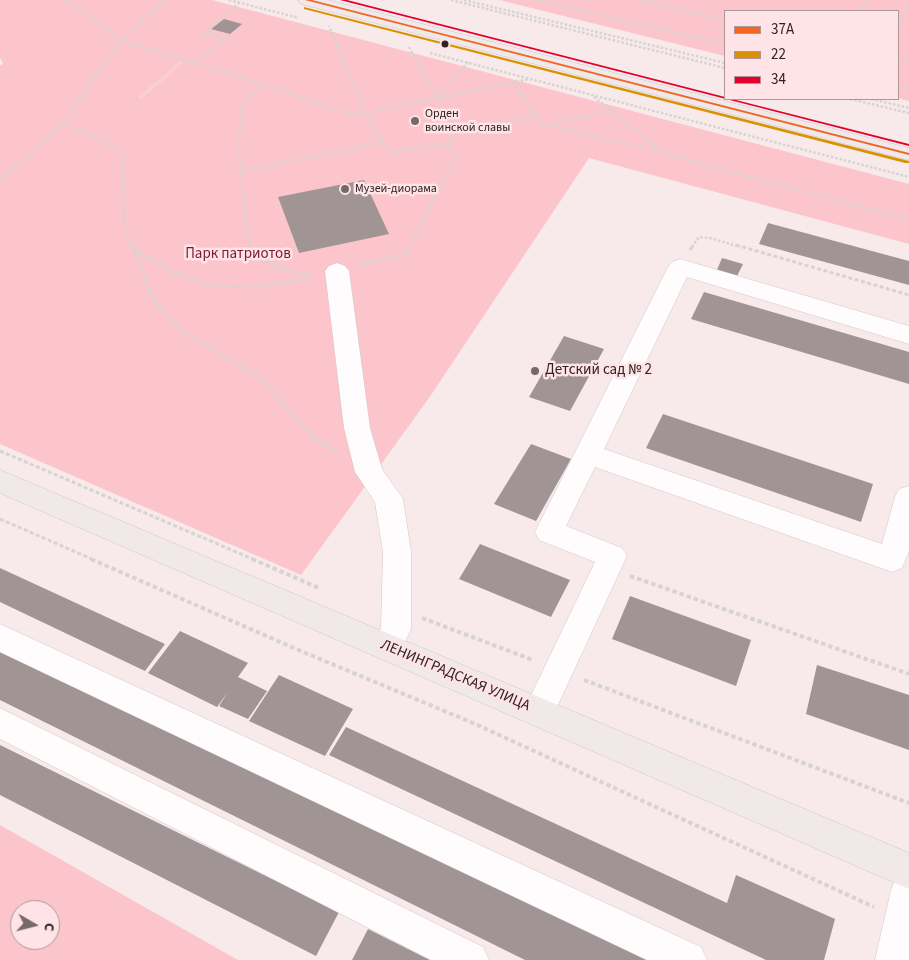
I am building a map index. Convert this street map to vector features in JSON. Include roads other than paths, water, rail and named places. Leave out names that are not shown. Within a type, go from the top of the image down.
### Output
[{"type":"main road","points":[[307,0],[909,154]]},
{"type":"main road","points":[[369,0],[724,90]]},
{"type":"main road","points":[[766,100],[909,136]]},
{"type":"main road","name":"ЛЕНИНГРАДСКАЯ УЛИЦА","points":[[0,481],[909,871]]},
{"type":"lane","points":[[539,712],[560,671],[612,556],[549,532],[680,267],[909,336]]},
{"type":"lane","points":[[326,274],[357,428],[369,472],[389,499],[397,552],[398,609],[396,629],[387,647]]},
{"type":"lane","points":[[588,454],[892,560],[909,497]]},
{"type":"lane","points":[[0,637],[688,960]]},
{"type":"lane","points":[[0,723],[470,960]]},
{"type":"lane","points":[[894,960],[906,905]]},
{"type":"waterway","points":[[140,98],[180,63]]},
{"type":"place","name":"Орден воинской славы","points":[[415,121]]},
{"type":"place","name":"Музей-диорама","points":[[345,189]]},
{"type":"place","name":"Детский сад № 2","points":[[535,371]]},
{"type":"park label","name":"Парк патриотов","points":[[238,255]]}]
